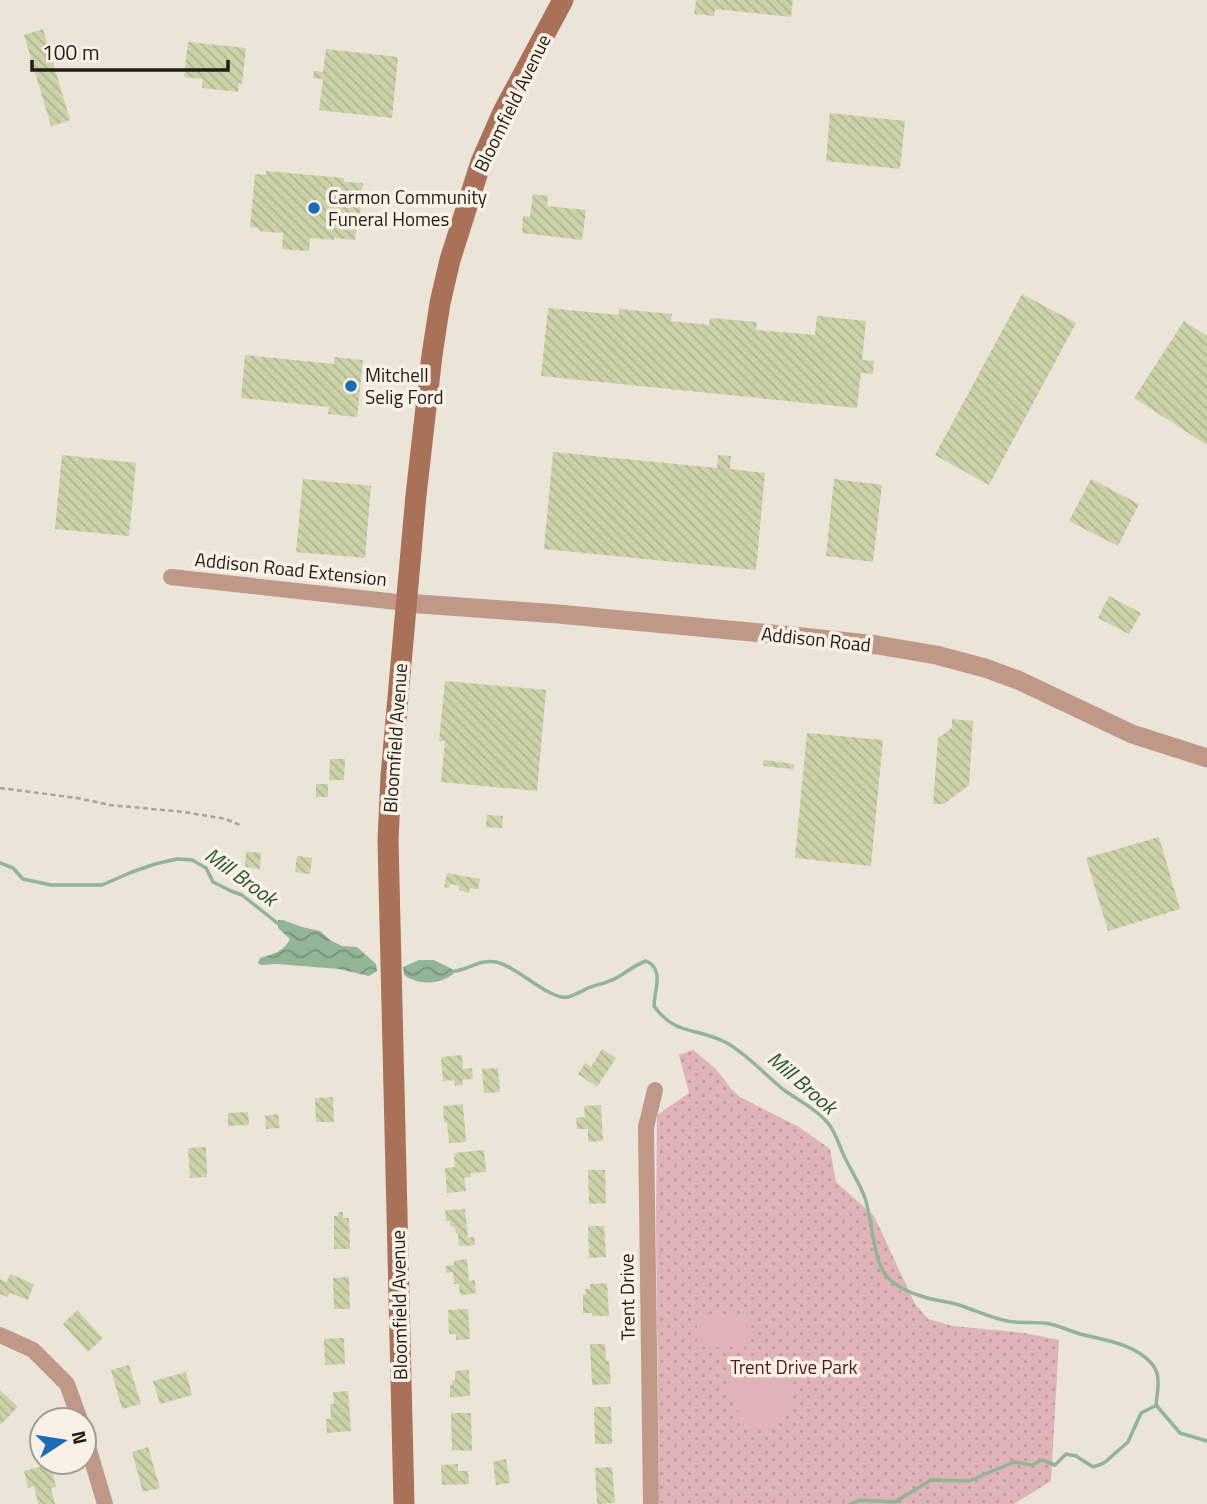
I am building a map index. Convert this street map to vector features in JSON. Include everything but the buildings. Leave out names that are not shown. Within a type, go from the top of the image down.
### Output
[{"type":"main road","name":"Bloomfield Avenue","points":[[404,1504],[388,840],[406,603],[432,355],[448,267],[481,162],[503,113],[563,0]]},
{"type":"street","name":"Addison Road Extension","points":[[171,577],[406,603]]},
{"type":"street","name":"Addison Road","points":[[406,603],[793,636],[877,645],[936,655],[1018,680],[1132,734],[1207,758]]},
{"type":"street","name":"Trent Drive","points":[[651,1504],[646,1127],[655,1090]]},
{"type":"street","points":[[0,1335],[33,1350],[67,1384],[75,1406]]},
{"type":"street","points":[[97,1476],[105,1504]]},
{"type":"path","points":[[0,788],[110,805],[184,812],[226,819],[242,826]]},
{"type":"green space","name":"Trent Drive Park","points":[[693,1050],[715,1068],[740,1097],[799,1127],[830,1149],[836,1182],[874,1216],[915,1304],[928,1319],[953,1326],[1025,1333],[1059,1340],[1051,1481],[1014,1504],[659,1504],[657,1115],[689,1093],[679,1055]]},
{"type":"green space","points":[[747,1317],[747,1347],[697,1347],[697,1318]]},
{"type":"green space","points":[[773,1368],[787,1381],[789,1388],[790,1399],[784,1416],[771,1427],[763,1429],[744,1426],[728,1385]]},
{"type":"water","points":[[278,920],[320,931],[342,946],[357,947],[376,964],[377,971],[369,976],[339,969],[261,965],[258,963],[260,958],[281,950],[290,939],[278,928]]},
{"type":"water","points":[[419,960],[434,960],[456,971],[445,979],[431,982],[417,981],[404,975],[403,967]]},
{"type":"waterway","name":"Mill Brook","points":[[0,863],[13,868],[23,879],[51,885],[102,885],[155,864],[177,859],[192,860],[206,868],[213,882],[242,895],[281,926]]},
{"type":"waterway","name":"Mill Brook","points":[[455,971],[485,962],[496,962],[552,994],[568,997],[615,979],[646,961],[652,965],[657,975],[654,1006],[662,1016],[678,1027],[716,1038],[735,1048],[830,1126],[863,1193],[878,1258],[892,1282],[916,1294],[957,1304],[995,1318],[1054,1325],[1137,1352],[1152,1364],[1157,1373],[1156,1405],[1180,1433],[1207,1441]]},
{"type":"waterway","points":[[850,1504],[860,1500],[895,1502],[931,1480],[969,1481],[1014,1462],[1032,1465],[1042,1460],[1055,1465],[1066,1454],[1076,1456],[1093,1467],[1104,1463],[1128,1442],[1141,1413],[1155,1406]]},
{"type":"place","name":"Carmon Community Funeral Homes","points":[[314,208]]},
{"type":"place","name":"Mitchell Selig Ford","points":[[351,386]]}]
